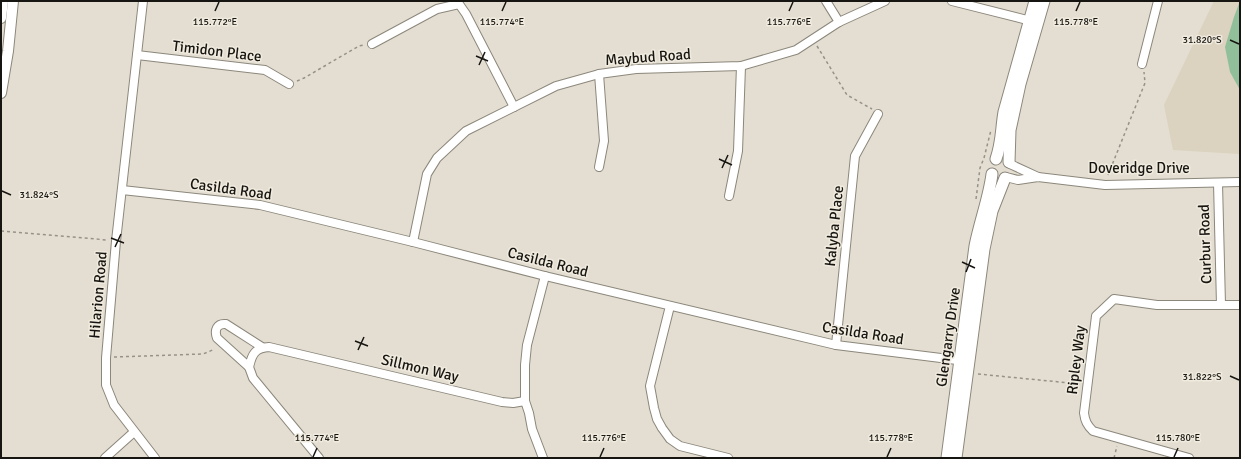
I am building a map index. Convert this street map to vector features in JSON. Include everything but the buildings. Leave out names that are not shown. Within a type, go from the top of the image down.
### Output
[{"type":"main road","points":[[1035,1],[1033,22],[1012,121],[1011,171],[1005,177],[998,178],[992,174],[990,166],[996,159],[1001,142],[1004,112],[1033,22],[1044,1]]},
{"type":"main road","points":[[996,159],[1003,158],[1010,163]]},
{"type":"main road","name":"Glengarry Drive","points":[[956,458],[976,240],[992,174]]},
{"type":"main road","name":"Glengarry Drive","points":[[948,458],[986,236],[992,211],[1005,177]]},
{"type":"street","points":[[1,18],[3,1]]},
{"type":"street","points":[[1,93],[8,51],[13,1]]},
{"type":"street","name":"Hilarion Road","points":[[143,1],[116,240],[106,358],[106,385],[114,405],[155,458]]},
{"type":"street","points":[[826,1],[839,22]]},
{"type":"street","name":"Maybud Road","points":[[413,242],[427,174],[437,158],[466,131],[556,86],[599,74],[636,69],[741,66],[796,50],[839,22],[885,1]]},
{"type":"street","points":[[952,1],[1033,22]]},
{"type":"street","points":[[1142,64],[1158,1]]},
{"type":"street","points":[[372,44],[437,9],[459,4],[469,20],[514,107]]},
{"type":"street","name":"Timidon Place","points":[[138,55],[265,70],[289,84]]},
{"type":"street","points":[[729,196],[738,151],[741,66]]},
{"type":"street","points":[[599,74],[604,141],[599,167]]},
{"type":"street","name":"Kalyba Place","points":[[836,345],[855,156],[878,114]]},
{"type":"street","name":"Doveridge Drive","points":[[1010,163],[1038,177]]},
{"type":"street","name":"Doveridge Drive","points":[[1005,177],[1018,180],[1038,177],[1105,185],[1240,182]]},
{"type":"street","name":"Curbur Road","points":[[1218,182],[1221,305]]},
{"type":"street","name":"Casilda Road","points":[[122,190],[260,205],[545,276],[836,345],[964,361]]},
{"type":"street","points":[[542,458],[532,429],[525,401],[525,366],[527,345],[545,276]]},
{"type":"street","name":"Ripley Way","points":[[1189,458],[1093,431],[1088,427],[1085,421],[1084,413],[1096,316],[1114,300],[1157,305],[1240,305]]},
{"type":"street","points":[[670,306],[650,386],[651,398],[657,419],[670,438],[680,446],[728,458]]},
{"type":"street","name":"Sillmon Way","points":[[319,458],[253,378],[249,367],[217,338],[215,334],[218,326],[226,324],[262,347],[269,347],[502,402],[525,401]]},
{"type":"street","points":[[249,367],[253,354],[262,347]]},
{"type":"street","points":[[105,458],[134,432]]},
{"type":"path","points":[[813,39],[847,95],[869,107],[878,114]]},
{"type":"path","points":[[289,84],[304,78],[359,46],[372,44]]},
{"type":"path","points":[[1105,185],[1145,83],[1142,64]]},
{"type":"path","points":[[1,231],[116,240]]},
{"type":"path","points":[[106,358],[203,354],[224,345]]},
{"type":"path","points":[[978,374],[1087,385]]},
{"type":"path","points":[[1114,458],[1120,438]]},
{"type":"shaded area","points":[[1214,1],[1240,1],[1240,154],[1173,150],[1164,105]]},
{"type":"green space","points":[[1240,1],[1240,90],[1230,72],[1225,47]]}]
